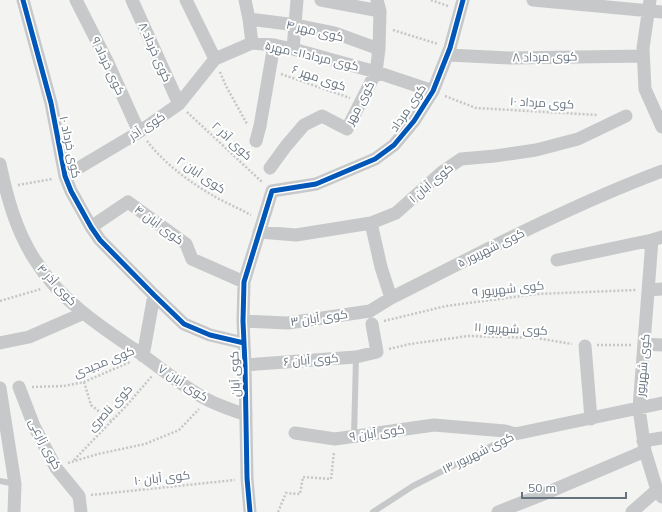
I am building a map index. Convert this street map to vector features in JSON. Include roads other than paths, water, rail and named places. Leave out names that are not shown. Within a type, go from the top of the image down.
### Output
[{"type":"street","name":"کوی خرداد ۱۰","points":[[23,0],[51,103],[64,176],[91,227],[100,240],[184,324],[210,335],[244,343]]},
{"type":"street","name":"کوی خرداد ۹","points":[[76,0],[107,60],[139,132]]},
{"type":"street","name":"کوی خرداد ۸","points":[[132,0],[179,104]]},
{"type":"street","points":[[186,0],[216,59]]},
{"type":"street","points":[[245,0],[252,43]]},
{"type":"street","points":[[293,49],[297,0]]},
{"type":"street","points":[[321,0],[379,12]]},
{"type":"street","points":[[533,0],[650,5],[662,12]]},
{"type":"street","name":"کوی مرداد","points":[[272,191],[316,184],[376,159],[394,145],[414,121],[433,90],[449,51],[462,5]]},
{"type":"street","points":[[650,5],[642,48],[645,89],[657,104],[662,127]]},
{"type":"street","name":"کوی مهر","points":[[270,168],[304,125],[322,116],[347,129],[376,72],[379,12]]},
{"type":"street","name":"کوی مهر ۴","points":[[249,19],[296,25],[335,33],[378,49]]},
{"type":"street","name":"کوی مرداد۱۱- مهر۵","points":[[216,59],[252,43],[274,45],[376,72],[433,90]]},
{"type":"street","points":[[256,141],[274,45]]},
{"type":"street","name":"کوی مرداد ۸","points":[[449,51],[510,58],[642,56]]},
{"type":"street","name":"کوی آذر","points":[[64,176],[139,132],[179,104],[216,59]]},
{"type":"street","name":"کوی آبان ۱","points":[[261,227],[296,236],[371,223],[396,213],[442,172],[461,159],[536,150],[578,139],[626,116]]},
{"type":"street","name":"کوی آذر ۴","points":[[0,164],[3,188],[22,239],[35,261],[55,285],[84,313],[143,356]]},
{"type":"street","name":"کوی شهریور ۵","points":[[391,298],[488,249],[617,188],[662,170]]},
{"type":"street","name":"کوی آبان","points":[[250,512],[247,478],[243,320],[244,282],[272,191]]},
{"type":"street","name":"کوی آبان ۴","points":[[91,227],[128,202],[186,244],[192,259],[244,282]]},
{"type":"street","points":[[371,223],[380,267],[391,298]]},
{"type":"street","points":[[557,260],[657,238]]},
{"type":"street","name":"کوی شهریور","points":[[657,238],[649,290],[639,408],[644,446],[659,494]]},
{"type":"street","points":[[649,290],[662,289]]},
{"type":"street","points":[[143,356],[154,295]]},
{"type":"street","name":"کوی آبان ۳","points":[[243,320],[288,323],[303,321],[370,311],[391,298]]},
{"type":"street","points":[[0,344],[29,337],[84,313]]},
{"type":"street","name":"کوی آبان ۶","points":[[245,365],[356,357],[378,352],[372,324]]},
{"type":"street","points":[[644,344],[662,345]]},
{"type":"street","points":[[585,346],[591,419]]},
{"type":"street","name":"کوی آبان ۷","points":[[143,356],[180,384],[208,400],[246,415]]},
{"type":"street","name":"کوی زارعی","points":[[19,387],[34,426],[56,468],[79,496],[81,512]]},
{"type":"street","points":[[0,388],[15,484],[14,512]]},
{"type":"street","name":"کوی شهریور ۱۳","points":[[515,434],[662,403]]},
{"type":"street","name":"کوی آبان ۹","points":[[295,432],[335,439],[434,426],[505,431],[515,434]]},
{"type":"street","points":[[498,512],[544,494],[662,438]]},
{"type":"street","points":[[632,512],[659,494]]},
{"type":"lane","points":[[354,436],[356,357]]},
{"type":"lane","name":"کوی شهریور ۱۳","points":[[373,512],[413,486],[515,434]]},
{"type":"lane","points":[[0,481],[15,484]]}]
